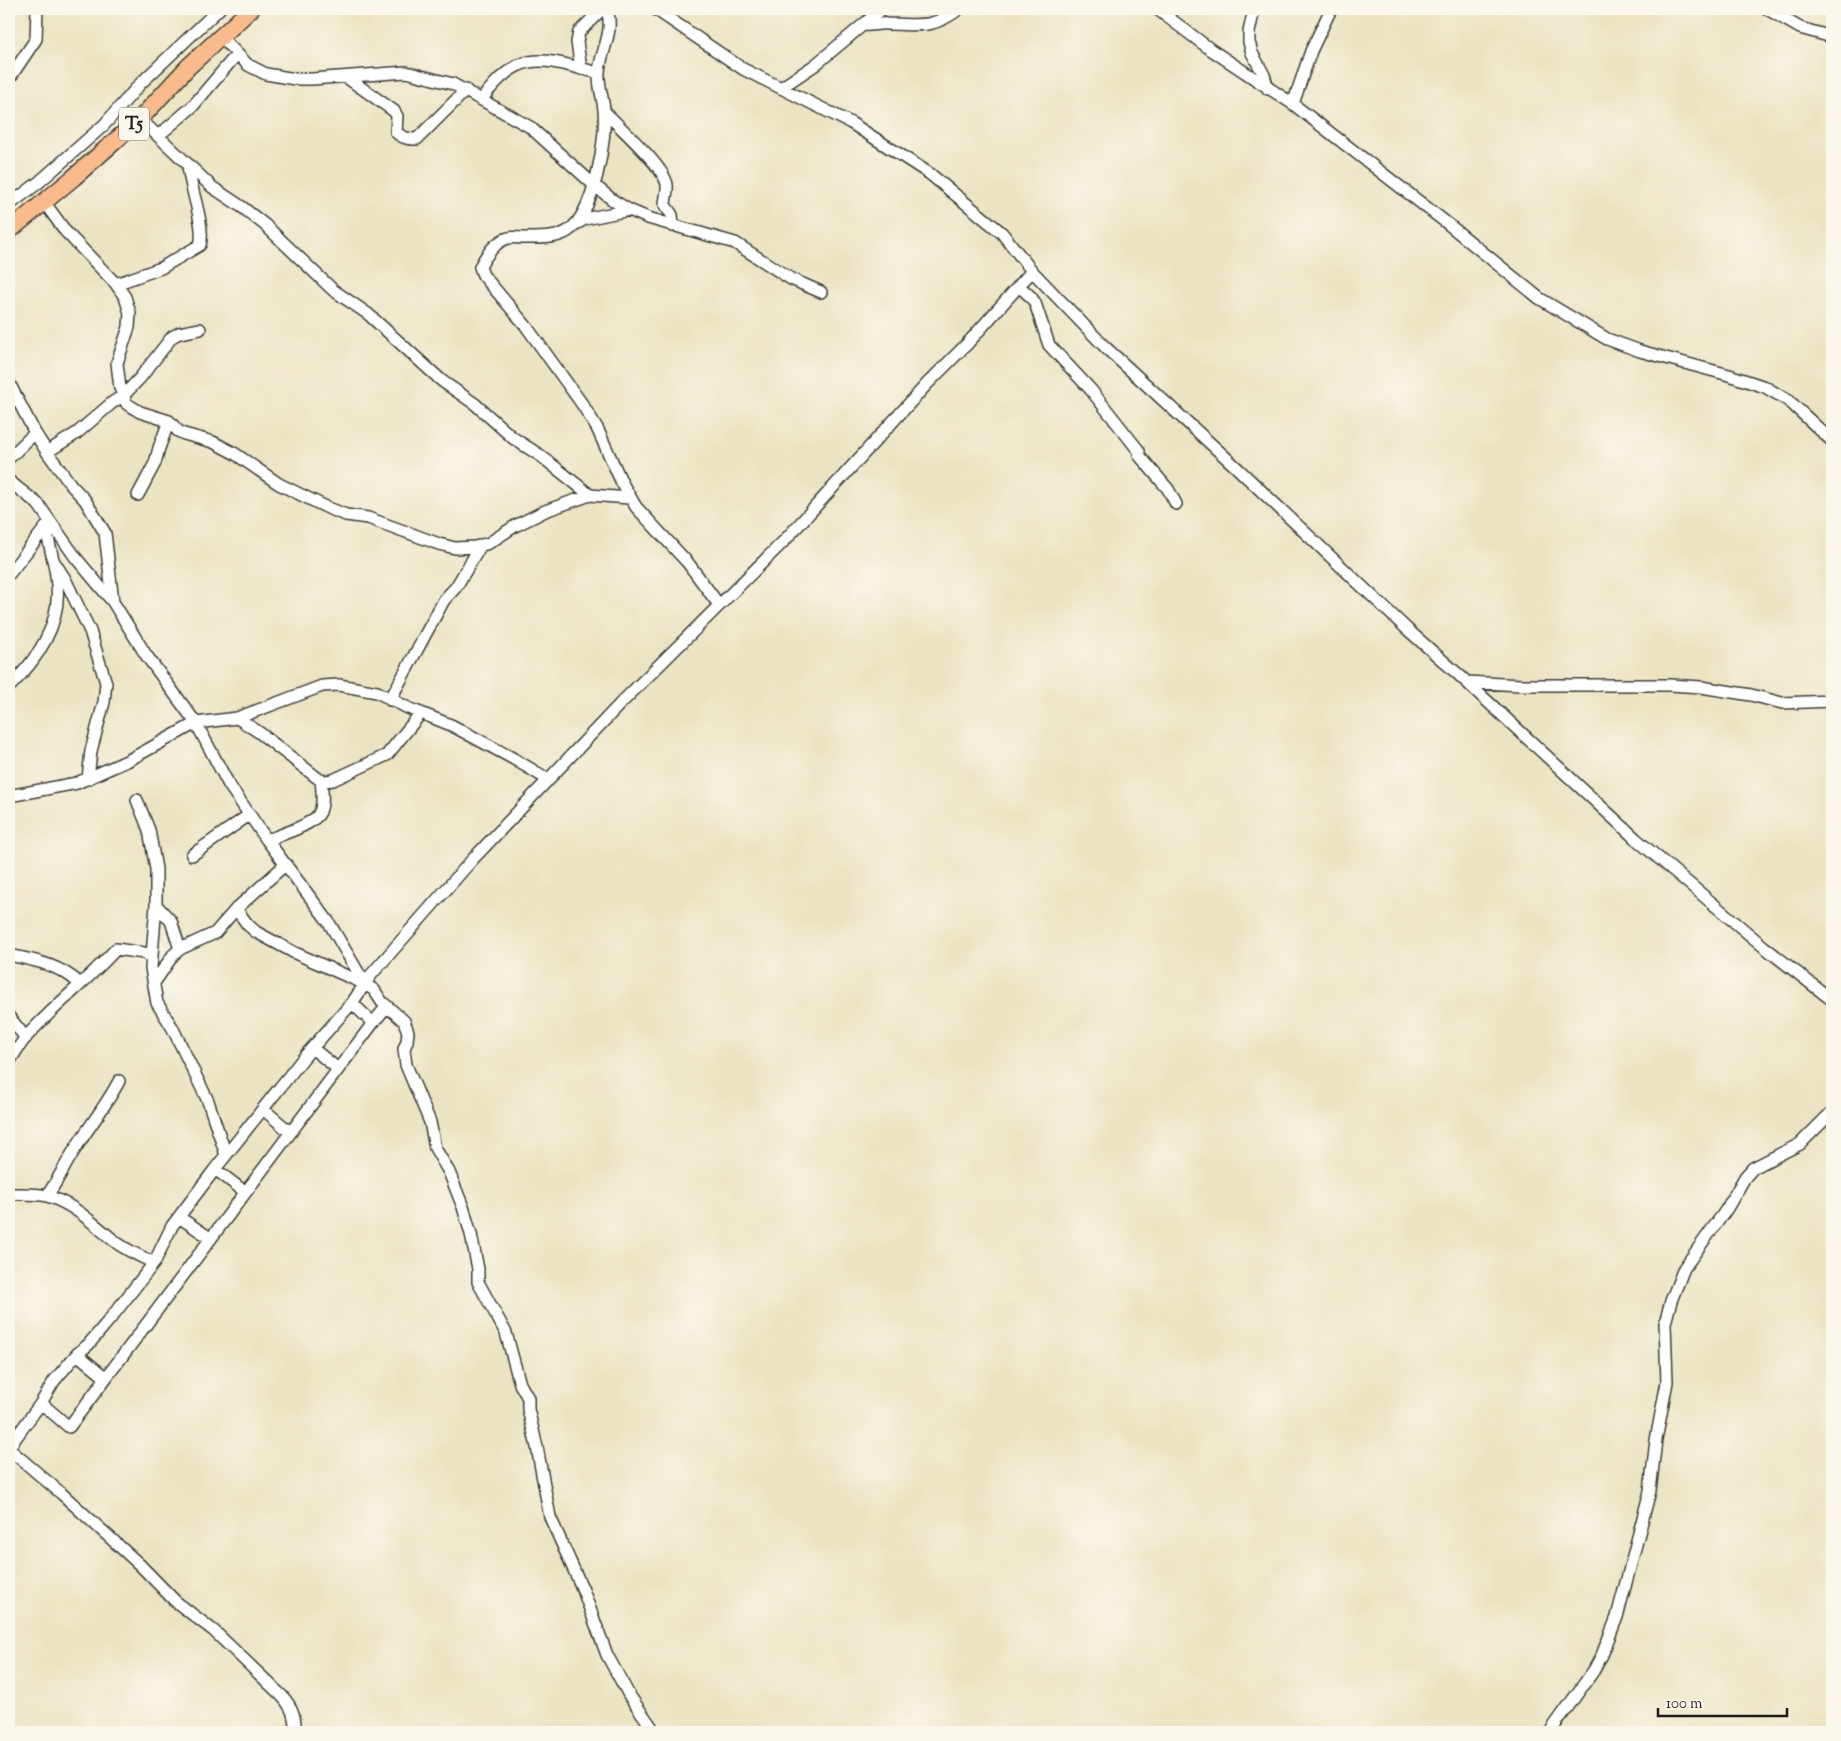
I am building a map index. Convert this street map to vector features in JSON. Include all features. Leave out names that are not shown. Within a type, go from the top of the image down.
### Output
[{"type":"highway","name":"T5","points":[[11,226],[44,202],[140,119],[188,68],[251,9]]},
{"type":"street","points":[[9,79],[36,39],[37,9]]},
{"type":"street","points":[[9,206],[104,125],[140,84],[219,9]]},
{"type":"street","points":[[580,69],[578,34],[602,9]]},
{"type":"street","points":[[576,224],[585,212],[594,184],[603,135],[604,111],[599,74],[609,29],[608,9]]},
{"type":"street","points":[[656,9],[743,69],[851,123],[930,174],[1002,233],[1032,270],[1105,347],[1235,466],[1408,630],[1467,682],[1636,839],[1763,946],[1832,1000]]},
{"type":"street","points":[[782,87],[815,65],[882,9]]},
{"type":"street","points":[[863,25],[929,25],[943,20],[959,9]]},
{"type":"street","points":[[1157,9],[1210,49],[1293,104],[1448,224],[1539,298],[1587,328],[1617,343],[1730,375],[1765,388],[1789,401],[1832,441]]},
{"type":"street","points":[[1254,9],[1249,42],[1252,53],[1264,75],[1268,89]]},
{"type":"street","points":[[1293,104],[1311,51],[1331,9]]},
{"type":"street","points":[[1767,9],[1800,28],[1832,37]]},
{"type":"street","points":[[221,37],[248,65],[266,74],[295,79],[406,72],[445,81],[466,90],[530,127],[614,201],[629,210],[673,226],[736,243],[792,279],[821,292]]},
{"type":"street","points":[[158,136],[192,107],[237,54]]},
{"type":"street","points":[[482,99],[495,82],[506,72],[526,62],[554,62],[599,74]]},
{"type":"street","points":[[346,77],[394,111],[397,116],[396,132],[401,137],[410,139],[417,139],[466,90]]},
{"type":"street","points":[[604,111],[648,156],[664,177],[667,185],[665,204],[672,215],[673,226]]},
{"type":"street","points":[[140,119],[212,187],[265,225],[333,290],[368,314],[442,381],[475,404],[512,438],[541,456],[590,495]]},
{"type":"street","points":[[116,284],[160,268],[200,245],[201,234],[188,164]]},
{"type":"street","points":[[44,202],[66,232],[116,284],[125,297],[130,313],[129,326],[117,363],[123,396],[127,404],[134,409],[169,421],[178,431],[212,442],[234,454],[279,484],[346,515],[368,518],[438,544],[455,548],[489,543],[515,526],[590,495],[629,498]]},
{"type":"street","points":[[629,210],[585,219],[569,230],[553,236],[509,238],[494,247],[483,260],[480,267],[483,275],[526,326],[582,404],[597,428],[629,498],[688,563],[720,605]]},
{"type":"street","points":[[295,1732],[294,1712],[282,1696],[214,1631],[175,1601],[140,1565],[9,1448],[54,1381],[77,1354],[93,1339],[154,1263],[172,1226],[226,1155],[312,1048],[352,1003],[365,984],[472,860],[620,704],[784,540],[1032,270]]},
{"type":"street","points":[[1019,286],[1031,296],[1035,303],[1049,345],[1091,390],[1119,424],[1140,455],[1168,489],[1176,504]]},
{"type":"street","points":[[47,452],[77,433],[113,402],[123,396],[140,378],[172,337],[179,333],[200,329]]},
{"type":"street","points":[[9,383],[47,452],[70,484],[85,500],[105,533],[113,602]]},
{"type":"street","points":[[138,495],[155,463],[158,448],[169,421]]},
{"type":"street","points":[[9,458],[35,433]]},
{"type":"street","points":[[9,481],[38,504],[48,525],[113,602],[146,655],[196,724],[229,784],[249,814],[328,921],[365,984]]},
{"type":"street","points":[[9,687],[41,650],[54,621],[58,587],[48,525]]},
{"type":"street","points":[[9,574],[48,525]]},
{"type":"street","points":[[390,700],[444,600],[456,587],[481,545]]},
{"type":"street","points":[[53,560],[65,579],[90,631],[106,683],[104,702],[91,751],[88,779]]},
{"type":"street","points":[[1467,682],[1670,685],[1701,687],[1751,695],[1782,703],[1832,701]]},
{"type":"street","points":[[9,796],[77,783],[129,760],[196,724],[236,718],[322,686],[339,685],[377,692],[390,700],[421,712],[466,733],[548,780]]},
{"type":"street","points":[[236,718],[260,733],[321,780],[328,781],[387,755],[421,712]]},
{"type":"street","points":[[267,840],[310,822],[319,814],[322,802],[321,780]]},
{"type":"street","points":[[138,800],[152,843],[156,869],[156,905],[151,957],[156,1003],[172,1027],[208,1101],[226,1155]]},
{"type":"street","points":[[192,855],[249,814]]},
{"type":"street","points":[[154,983],[173,955],[180,949],[215,933],[236,909],[286,864]]},
{"type":"street","points":[[156,905],[171,922],[180,949]]},
{"type":"street","points":[[236,909],[256,932],[295,953],[365,984],[374,990],[382,1002],[404,1021],[408,1032],[408,1041],[404,1049],[406,1065],[430,1122],[435,1148],[449,1172],[460,1199],[471,1234],[478,1269],[478,1282],[506,1333],[520,1384],[528,1398],[528,1410],[550,1517],[583,1590],[615,1672],[654,1732]]},
{"type":"street","points":[[9,1062],[26,1038],[105,962],[116,949],[144,953],[151,957]]},
{"type":"street","points":[[9,955],[52,966],[69,975],[80,984]]},
{"type":"street","points":[[352,1003],[372,1022]]},
{"type":"street","points":[[41,1403],[69,1427],[372,1022],[387,1006]]},
{"type":"street","points":[[9,1017],[26,1038]]},
{"type":"street","points":[[312,1048],[338,1069]]},
{"type":"street","points":[[47,1196],[58,1180],[69,1157],[104,1108],[119,1081]]},
{"type":"street","points":[[263,1110],[290,1132]]},
{"type":"street","points":[[1550,1732],[1594,1670],[1617,1617],[1650,1491],[1656,1440],[1667,1382],[1665,1323],[1671,1301],[1684,1268],[1726,1210],[1745,1177],[1753,1168],[1800,1144],[1832,1112]]},
{"type":"street","points":[[215,1169],[245,1192]]},
{"type":"street","points":[[9,1194],[47,1196],[62,1202],[89,1219],[116,1243],[154,1263]]},
{"type":"street","points":[[180,1217],[210,1238]]},
{"type":"street","points":[[77,1354],[106,1378]]}]
